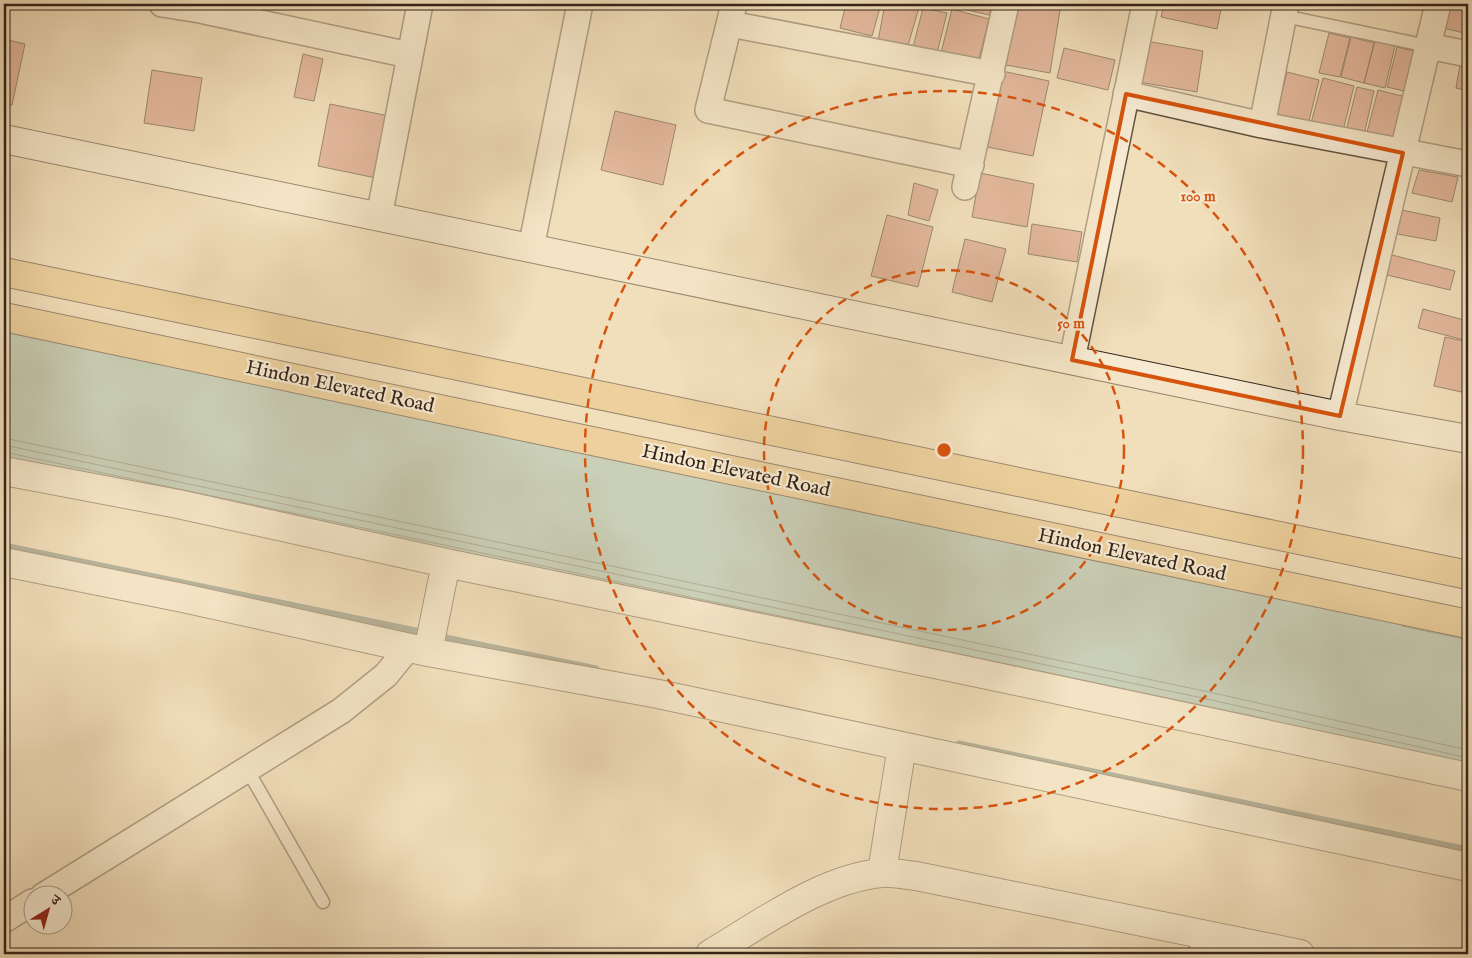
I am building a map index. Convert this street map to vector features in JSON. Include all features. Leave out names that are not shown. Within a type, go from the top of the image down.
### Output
[{"type":"highway","points":[[4,272],[1468,575]]},
{"type":"highway","name":"Hindon Elevated Road","points":[[4,317],[512,423],[1108,551],[1468,624]]},
{"type":"street","points":[[162,4],[201,7],[409,56]]},
{"type":"street","points":[[379,217],[420,4]]},
{"type":"street","points":[[531,248],[580,4]]},
{"type":"street","points":[[992,74],[732,14],[708,110],[968,176],[992,74],[1006,4]]},
{"type":"street","points":[[1072,360],[1144,4]]},
{"type":"street","points":[[1340,416],[1438,4]]},
{"type":"street","points":[[1262,125],[1285,10]]},
{"type":"street","points":[[1428,46],[1468,54]]},
{"type":"street","points":[[1126,94],[1262,125],[1468,164]]},
{"type":"street","points":[[4,139],[1340,416],[1468,439]]},
{"type":"street","points":[[4,471],[178,504],[446,563],[1468,777]]},
{"type":"street","points":[[4,562],[658,694],[1468,867]]},
{"type":"street","points":[[59,886],[247,770],[363,695],[422,647],[440,597],[446,563]]},
{"type":"street","points":[[882,872],[902,746]]},
{"type":"street","points":[[710,954],[815,893],[843,881],[882,872],[916,876],[1204,945],[1300,954]]},
{"type":"street","points":[[4,920],[22,908]]},
{"type":"lane","points":[[1285,10],[1428,46]]},
{"type":"lane","points":[[247,770],[323,902]]},
{"type":"highlighted area","points":[[1126,94],[1403,153],[1340,416],[1072,360]]},
{"type":"water","points":[[4,309],[1468,621],[1468,769],[1205,710],[4,456]]},
{"type":"building","points":[[693,4],[727,4],[726,10]]},
{"type":"building","points":[[846,4],[881,4],[872,36],[840,28]]},
{"type":"building","points":[[885,4],[920,4],[907,49],[878,41]]},
{"type":"building","points":[[960,4],[992,4],[989,15],[959,8]]},
{"type":"building","points":[[1016,4],[1061,4],[1050,73],[1006,65]]},
{"type":"building","points":[[1164,4],[1222,4],[1217,29],[1161,17]]},
{"type":"building","points":[[1446,4],[1468,4],[1468,34],[1440,27]]},
{"type":"building","points":[[923,8],[947,13],[936,57],[912,51]]},
{"type":"building","points":[[952,9],[989,19],[977,67],[940,57]]},
{"type":"building","points":[[1329,33],[1350,38],[1340,77],[1319,73]]},
{"type":"building","points":[[1351,37],[1374,43],[1364,83],[1341,77]]},
{"type":"building","points":[[4,39],[25,44],[12,105],[4,103]]},
{"type":"building","points":[[1146,41],[1203,51],[1197,92],[1139,82]]},
{"type":"building","points":[[1375,41],[1395,46],[1385,88],[1364,83]]},
{"type":"building","points":[[1397,47],[1422,53],[1412,93],[1387,87]]},
{"type":"building","points":[[1064,48],[1115,60],[1108,90],[1057,78]]},
{"type":"building","points":[[303,54],[323,59],[314,101],[294,97]]},
{"type":"building","points":[[1460,65],[1468,67],[1468,91],[1456,88]]},
{"type":"building","points":[[152,70],[202,78],[194,131],[144,123]]},
{"type":"building","points":[[1002,71],[1049,81],[1033,156],[987,147]]},
{"type":"building","points":[[1287,72],[1319,80],[1308,125],[1276,117]]},
{"type":"building","points":[[1323,78],[1354,86],[1342,135],[1310,127]]},
{"type":"building","points":[[1357,87],[1374,91],[1363,139],[1345,135]]},
{"type":"building","points":[[1378,90],[1410,98],[1397,148],[1365,140]]},
{"type":"building","points":[[330,104],[389,116],[376,178],[318,166]]},
{"type":"building","points":[[615,111],[676,125],[663,185],[601,170]]},
{"type":"building","points":[[1419,170],[1458,177],[1452,202],[1412,193]]},
{"type":"building","points":[[980,173],[1034,184],[1027,227],[972,217]]},
{"type":"building","points":[[914,183],[938,190],[929,221],[908,215]]},
{"type":"building","points":[[1397,209],[1440,218],[1436,241],[1392,233]]},
{"type":"building","points":[[887,215],[933,227],[918,287],[871,276]]},
{"type":"building","points":[[1032,224],[1082,232],[1077,262],[1028,254]]},
{"type":"building","points":[[965,239],[1006,249],[992,302],[952,292]]},
{"type":"building","points":[[1388,254],[1455,271],[1450,290],[1383,274]]},
{"type":"building","points":[[1423,309],[1468,321],[1468,341],[1418,328]]},
{"type":"building","points":[[1445,337],[1468,342],[1468,382],[1466,393],[1434,386]]},
{"type":"waterway","points":[[4,546],[425,633]]},
{"type":"waterway","points":[[436,636],[596,669]]},
{"type":"waterway","points":[[959,744],[1468,850]]}]
